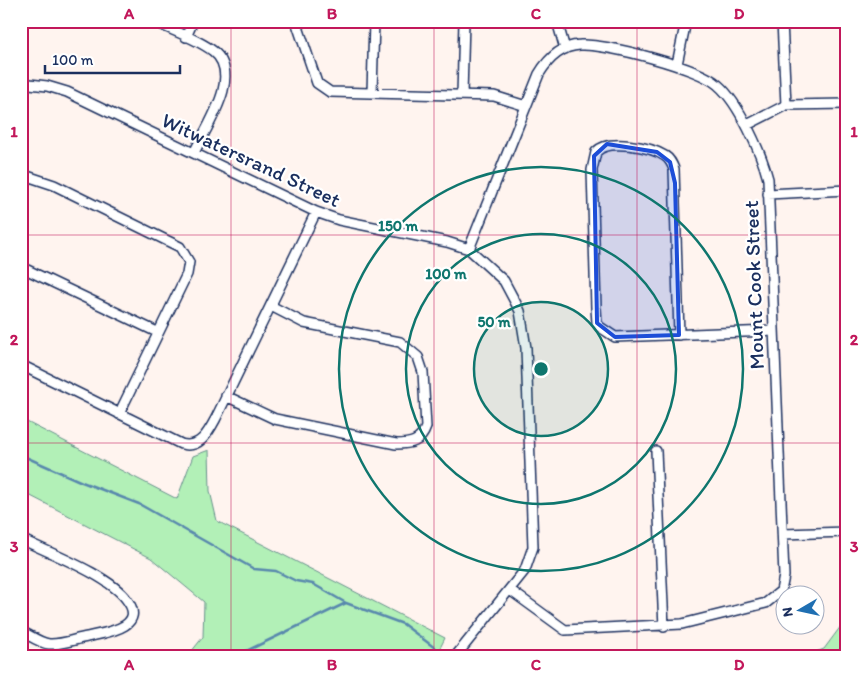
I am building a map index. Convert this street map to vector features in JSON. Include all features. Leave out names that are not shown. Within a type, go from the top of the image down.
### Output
[{"type":"street","points":[[154,21],[215,53],[225,68],[225,88],[194,153]]},
{"type":"street","points":[[186,38],[193,21]]},
{"type":"street","points":[[296,21],[319,86],[330,92],[494,96],[526,106]]},
{"type":"street","points":[[372,93],[374,21]]},
{"type":"street","points":[[462,95],[464,21]]},
{"type":"street","points":[[557,21],[565,49]]},
{"type":"street","points":[[677,64],[686,21]]},
{"type":"street","points":[[782,21],[786,106]]},
{"type":"street","name":"Mount Cook Street","points":[[469,249],[526,106],[548,58],[565,49],[580,45],[600,47],[677,64],[708,77],[720,86],[747,126],[763,159],[768,178],[784,576],[784,585],[778,596],[766,603],[682,624],[565,630],[510,590]]},
{"type":"street","name":"Witwatersrand Street","points":[[21,83],[48,86],[67,92],[316,212],[339,220],[447,242],[469,249],[504,281],[513,294],[524,325],[533,536],[528,563],[510,590],[455,657]]},
{"type":"street","points":[[747,126],[786,106],[847,104]]},
{"type":"street","points":[[679,335],[674,169],[667,158],[660,154],[616,143],[607,144],[598,149],[592,160],[597,323],[603,330],[615,337],[679,335],[773,331]]},
{"type":"street","points":[[21,174],[54,186],[157,236],[184,251],[189,262],[187,274],[157,332],[119,414]]},
{"type":"street","points":[[768,194],[847,190]]},
{"type":"street","points":[[21,365],[170,440],[189,446],[201,441],[209,431],[316,212]]},
{"type":"street","points":[[21,267],[157,332]]},
{"type":"street","points":[[226,396],[275,419],[396,444],[415,442],[424,433],[426,427],[421,363],[414,351],[407,345],[395,340],[304,323],[271,306]]},
{"type":"street","points":[[656,451],[664,626]]},
{"type":"street","points":[[782,534],[847,532]]},
{"type":"street","points":[[21,539],[105,580],[128,601],[131,613],[127,624],[116,631],[64,642],[49,644],[21,631]]},
{"type":"highlighted area","points":[[607,144],[657,152],[670,162],[675,183],[679,335],[615,337],[597,323],[594,156]]},
{"type":"green space","points":[[21,419],[177,499],[193,456],[209,450],[210,491],[217,521],[445,638],[436,656],[187,657],[203,637],[204,602],[151,558],[21,491]]},
{"type":"green space","points":[[847,618],[847,657],[802,657],[824,649]]},
{"type":"waterway","points":[[21,455],[82,482],[139,504],[254,569],[276,571],[296,581],[313,584],[346,603]]},
{"type":"waterway","points":[[234,657],[346,603],[403,624],[439,651]]},
{"type":"waterway","points":[[834,657],[847,642]]}]
